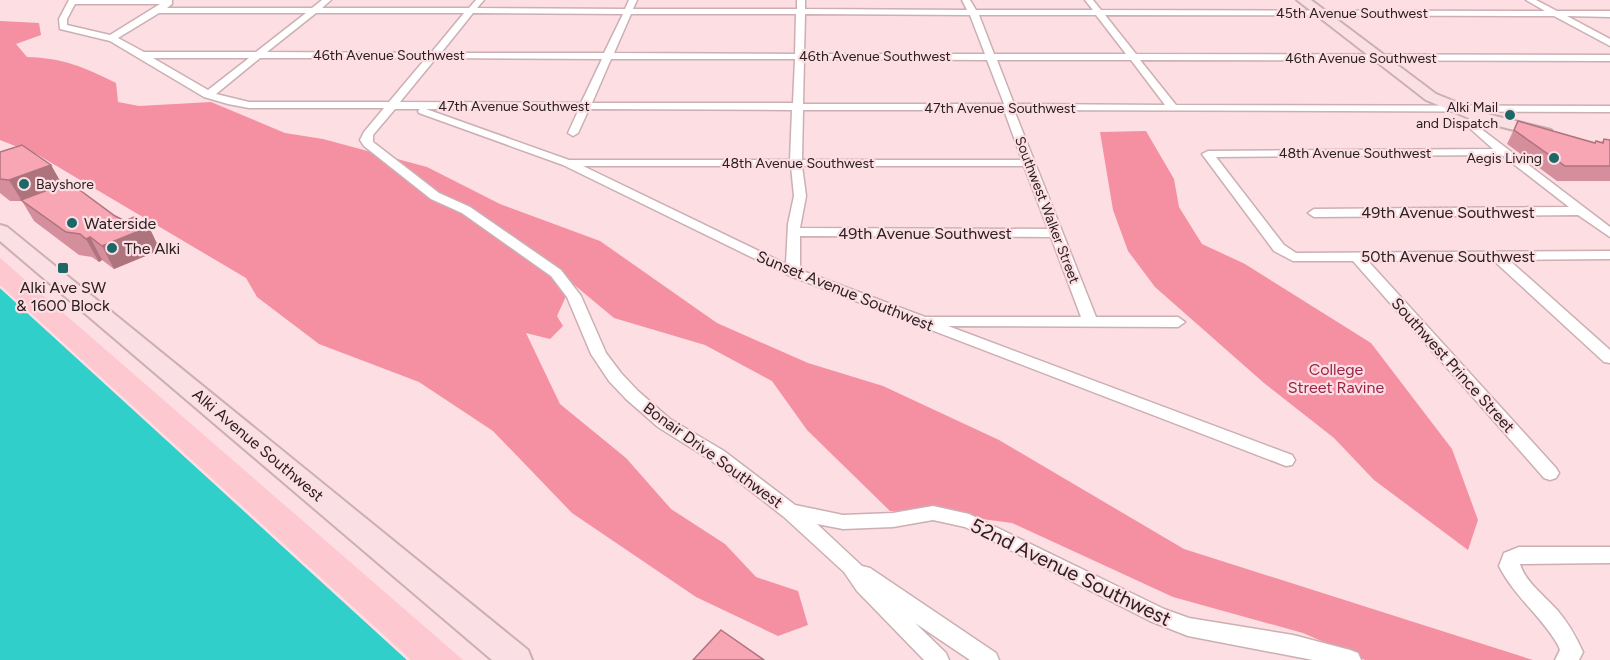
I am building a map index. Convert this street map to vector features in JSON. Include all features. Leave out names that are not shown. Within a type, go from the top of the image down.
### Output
[{"type":"main road","points":[[1303,0],[1423,92],[1455,109],[1560,136]]},
{"type":"main road","name":"Alki Avenue Southwest","points":[[0,231],[516,660]]},
{"type":"street","points":[[208,95],[327,0]]},
{"type":"street","points":[[172,1],[73,1],[63,19],[63,27],[111,38],[188,86],[208,95],[249,105],[390,106],[480,0]]},
{"type":"street","points":[[573,133],[633,0]]},
{"type":"street","points":[[793,272],[794,232],[800,196],[796,163],[801,0]]},
{"type":"street","points":[[1089,0],[1173,108]]},
{"type":"street","points":[[1530,0],[1610,43]]},
{"type":"street","points":[[111,38],[172,1]]},
{"type":"street","name":"45th Avenue Southwest","points":[[157,10],[801,12],[966,4],[1098,13],[1610,14]]},
{"type":"street","name":"Southwest Walker Street","points":[[966,4],[1009,104],[1028,163],[1090,321]]},
{"type":"street","name":"46th Avenue Southwest","points":[[139,55],[1610,58]]},
{"type":"street","name":"47th Avenue Southwest","points":[[390,106],[1610,109]]},
{"type":"street","name":"Bonair Drive Southwest","points":[[390,106],[367,137],[368,144],[435,196],[466,210],[556,273],[574,296],[599,354],[632,395],[664,423],[718,456],[791,512],[851,566],[864,585],[938,660]]},
{"type":"street","name":"Sunset Avenue Southwest","points":[[412,106],[567,164],[793,272],[1286,460]]},
{"type":"street","points":[[1477,116],[1470,124],[1503,152],[1608,230]]},
{"type":"street","name":"48th Avenue Southwest","points":[[1287,254],[1279,249],[1208,154],[1503,152]]},
{"type":"street","name":"48th Avenue Southwest","points":[[567,164],[1028,163]]},
{"type":"street","name":"49th Avenue Southwest","points":[[1314,213],[1581,211]]},
{"type":"street","name":"49th Avenue Southwest","points":[[794,232],[1056,233]]},
{"type":"street","name":"50th Avenue Southwest","points":[[1287,254],[1301,257],[1610,255]]},
{"type":"street","points":[[1497,256],[1610,358]]},
{"type":"street","name":"Southwest Prince Street","points":[[1357,257],[1550,473]]},
{"type":"street","points":[[918,321],[1178,322]]},
{"type":"street","name":"52nd Avenue Southwest","points":[[791,512],[843,522],[893,520],[933,513],[948,515],[969,521],[1157,615],[1188,627],[1293,645],[1350,660]]},
{"type":"street","points":[[1566,660],[1572,652],[1569,643],[1558,627],[1521,586],[1509,567],[1511,559],[1519,555],[1610,555]]},
{"type":"street","points":[[851,566],[988,660]]},
{"type":"shaded area","points":[[0,258],[463,660],[407,660],[0,288]]},
{"type":"green space","points":[[0,21],[39,23],[41,35],[16,44],[27,57],[73,64],[116,83],[118,102],[139,106],[211,102],[285,133],[323,139],[427,167],[500,204],[600,241],[717,323],[808,363],[883,386],[999,440],[1184,549],[1533,660],[1365,660],[1303,633],[1173,597],[1012,523],[890,511],[807,430],[772,381],[705,345],[614,318],[572,283],[557,316],[563,326],[550,339],[526,333],[560,404],[626,458],[671,509],[725,544],[756,577],[798,591],[808,625],[778,636],[696,597],[572,513],[493,431],[419,382],[319,344],[257,297],[246,278],[38,155],[0,140]]},
{"type":"green space","name":"College Street Ravine","points":[[1146,131],[1174,179],[1179,207],[1202,244],[1245,264],[1371,343],[1452,449],[1478,520],[1468,550],[1374,480],[1334,438],[1264,383],[1155,287],[1128,251],[1113,210],[1100,132]]},
{"type":"water","points":[[0,288],[407,660],[0,660]]},
{"type":"pier","points":[[0,285],[410,660],[407,660],[0,288]]},
{"type":"building","points":[[1518,121],[1595,143],[1596,141],[1603,143],[1604,139],[1610,140],[1610,166],[1565,166],[1514,130]]},
{"type":"building","points":[[22,145],[51,165],[9,180],[0,179],[0,152]]},
{"type":"building","points":[[69,182],[115,216],[125,221],[134,217],[149,227],[102,246],[90,237],[86,239],[80,234],[66,232],[21,200]]},
{"type":"building","points":[[721,630],[764,660],[693,660]]},
{"type":"place","name":"Alki Mail and Dispatch","points":[[1510,115]]},
{"type":"place","name":"Aegis Living","points":[[1554,158]]},
{"type":"place","name":"Bayshore","points":[[24,184]]},
{"type":"place","name":"Waterside","points":[[72,223]]},
{"type":"place","name":"The Alki","points":[[112,248]]},
{"type":"place","name":"Alki Ave SW & 1600 Block","points":[[63,268]]}]
